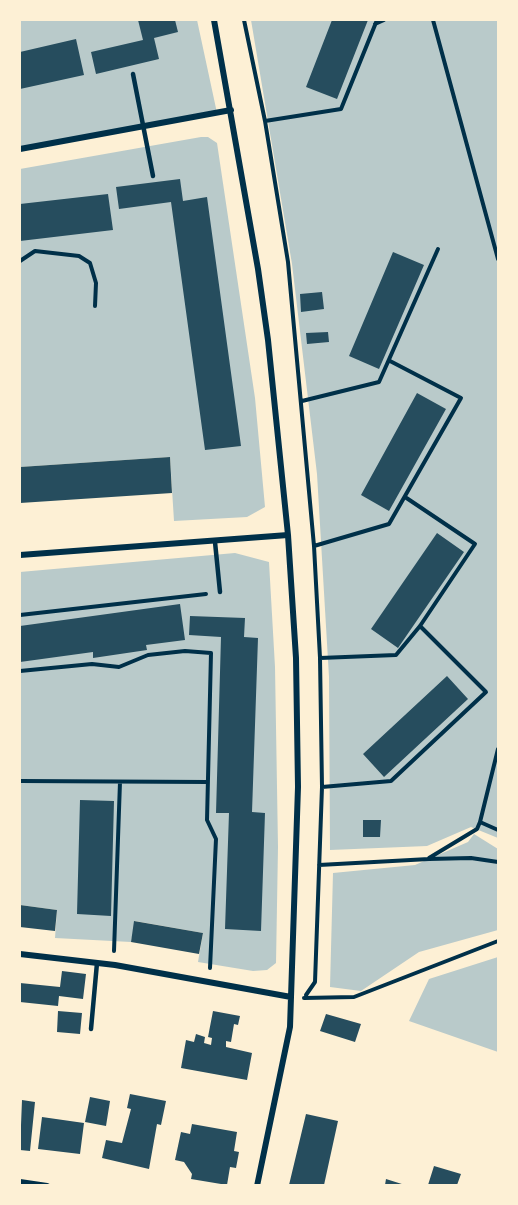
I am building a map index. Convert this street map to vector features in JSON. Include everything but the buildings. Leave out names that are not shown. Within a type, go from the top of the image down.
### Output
[{"type":"street","points":[[214,20],[267,328],[288,535],[296,658],[298,787],[291,997],[286,1058],[257,1185]]},
{"type":"street","points":[[20,149],[231,110]]},
{"type":"street","points":[[20,555],[288,535]]},
{"type":"street","points":[[20,954],[97,963],[291,997]]},
{"type":"street","points":[[20,1182],[47,1185]]},
{"type":"lane","points":[[133,74],[153,176]]},
{"type":"lane","points":[[215,542],[220,592]]},
{"type":"lane","points":[[91,1029],[97,963]]},
{"type":"path","points":[[265,121],[341,109],[376,22],[384,20]]},
{"type":"path","points":[[433,20],[498,259]]},
{"type":"path","points":[[302,401],[380,382],[438,249]]},
{"type":"path","points":[[20,261],[35,251],[79,256],[90,263],[96,283],[95,306]]},
{"type":"path","points":[[314,546],[388,524],[461,398],[390,361]]},
{"type":"path","points":[[320,658],[396,655],[420,626],[474,543],[405,496]]},
{"type":"path","points":[[20,615],[220,592]]},
{"type":"path","points":[[322,787],[391,781],[486,692],[420,626]]},
{"type":"path","points":[[20,672],[92,664],[119,667],[148,655],[185,651],[211,653],[207,820],[216,839],[210,969]]},
{"type":"path","points":[[429,859],[477,829],[498,749]]},
{"type":"path","points":[[20,780],[208,782]]},
{"type":"path","points":[[114,951],[120,782]]},
{"type":"path","points":[[480,822],[498,830]]},
{"type":"path","points":[[319,865],[471,858],[498,862]]},
{"type":"path","points":[[291,997],[354,998],[498,941]]},
{"type":"shaded area","points":[[20,20],[197,20],[217,113],[20,149]]},
{"type":"shaded area","points":[[251,20],[498,20],[498,838],[471,827],[427,846],[330,850],[329,677],[317,474],[292,264]]},
{"type":"shaded area","points":[[208,137],[217,143],[255,398],[265,507],[247,517],[174,521],[170,457],[20,467],[20,169]]},
{"type":"shaded area","points":[[235,553],[269,562],[275,667],[278,847],[276,963],[267,970],[253,971],[198,962],[203,933],[135,921],[131,942],[55,938],[57,910],[20,905],[20,572]]},
{"type":"shaded area","points":[[474,834],[498,849],[498,930],[419,952],[361,991],[330,987],[333,873],[415,865],[468,842]]},
{"type":"shaded area","points":[[498,957],[498,1052],[409,1021],[429,979]]}]
